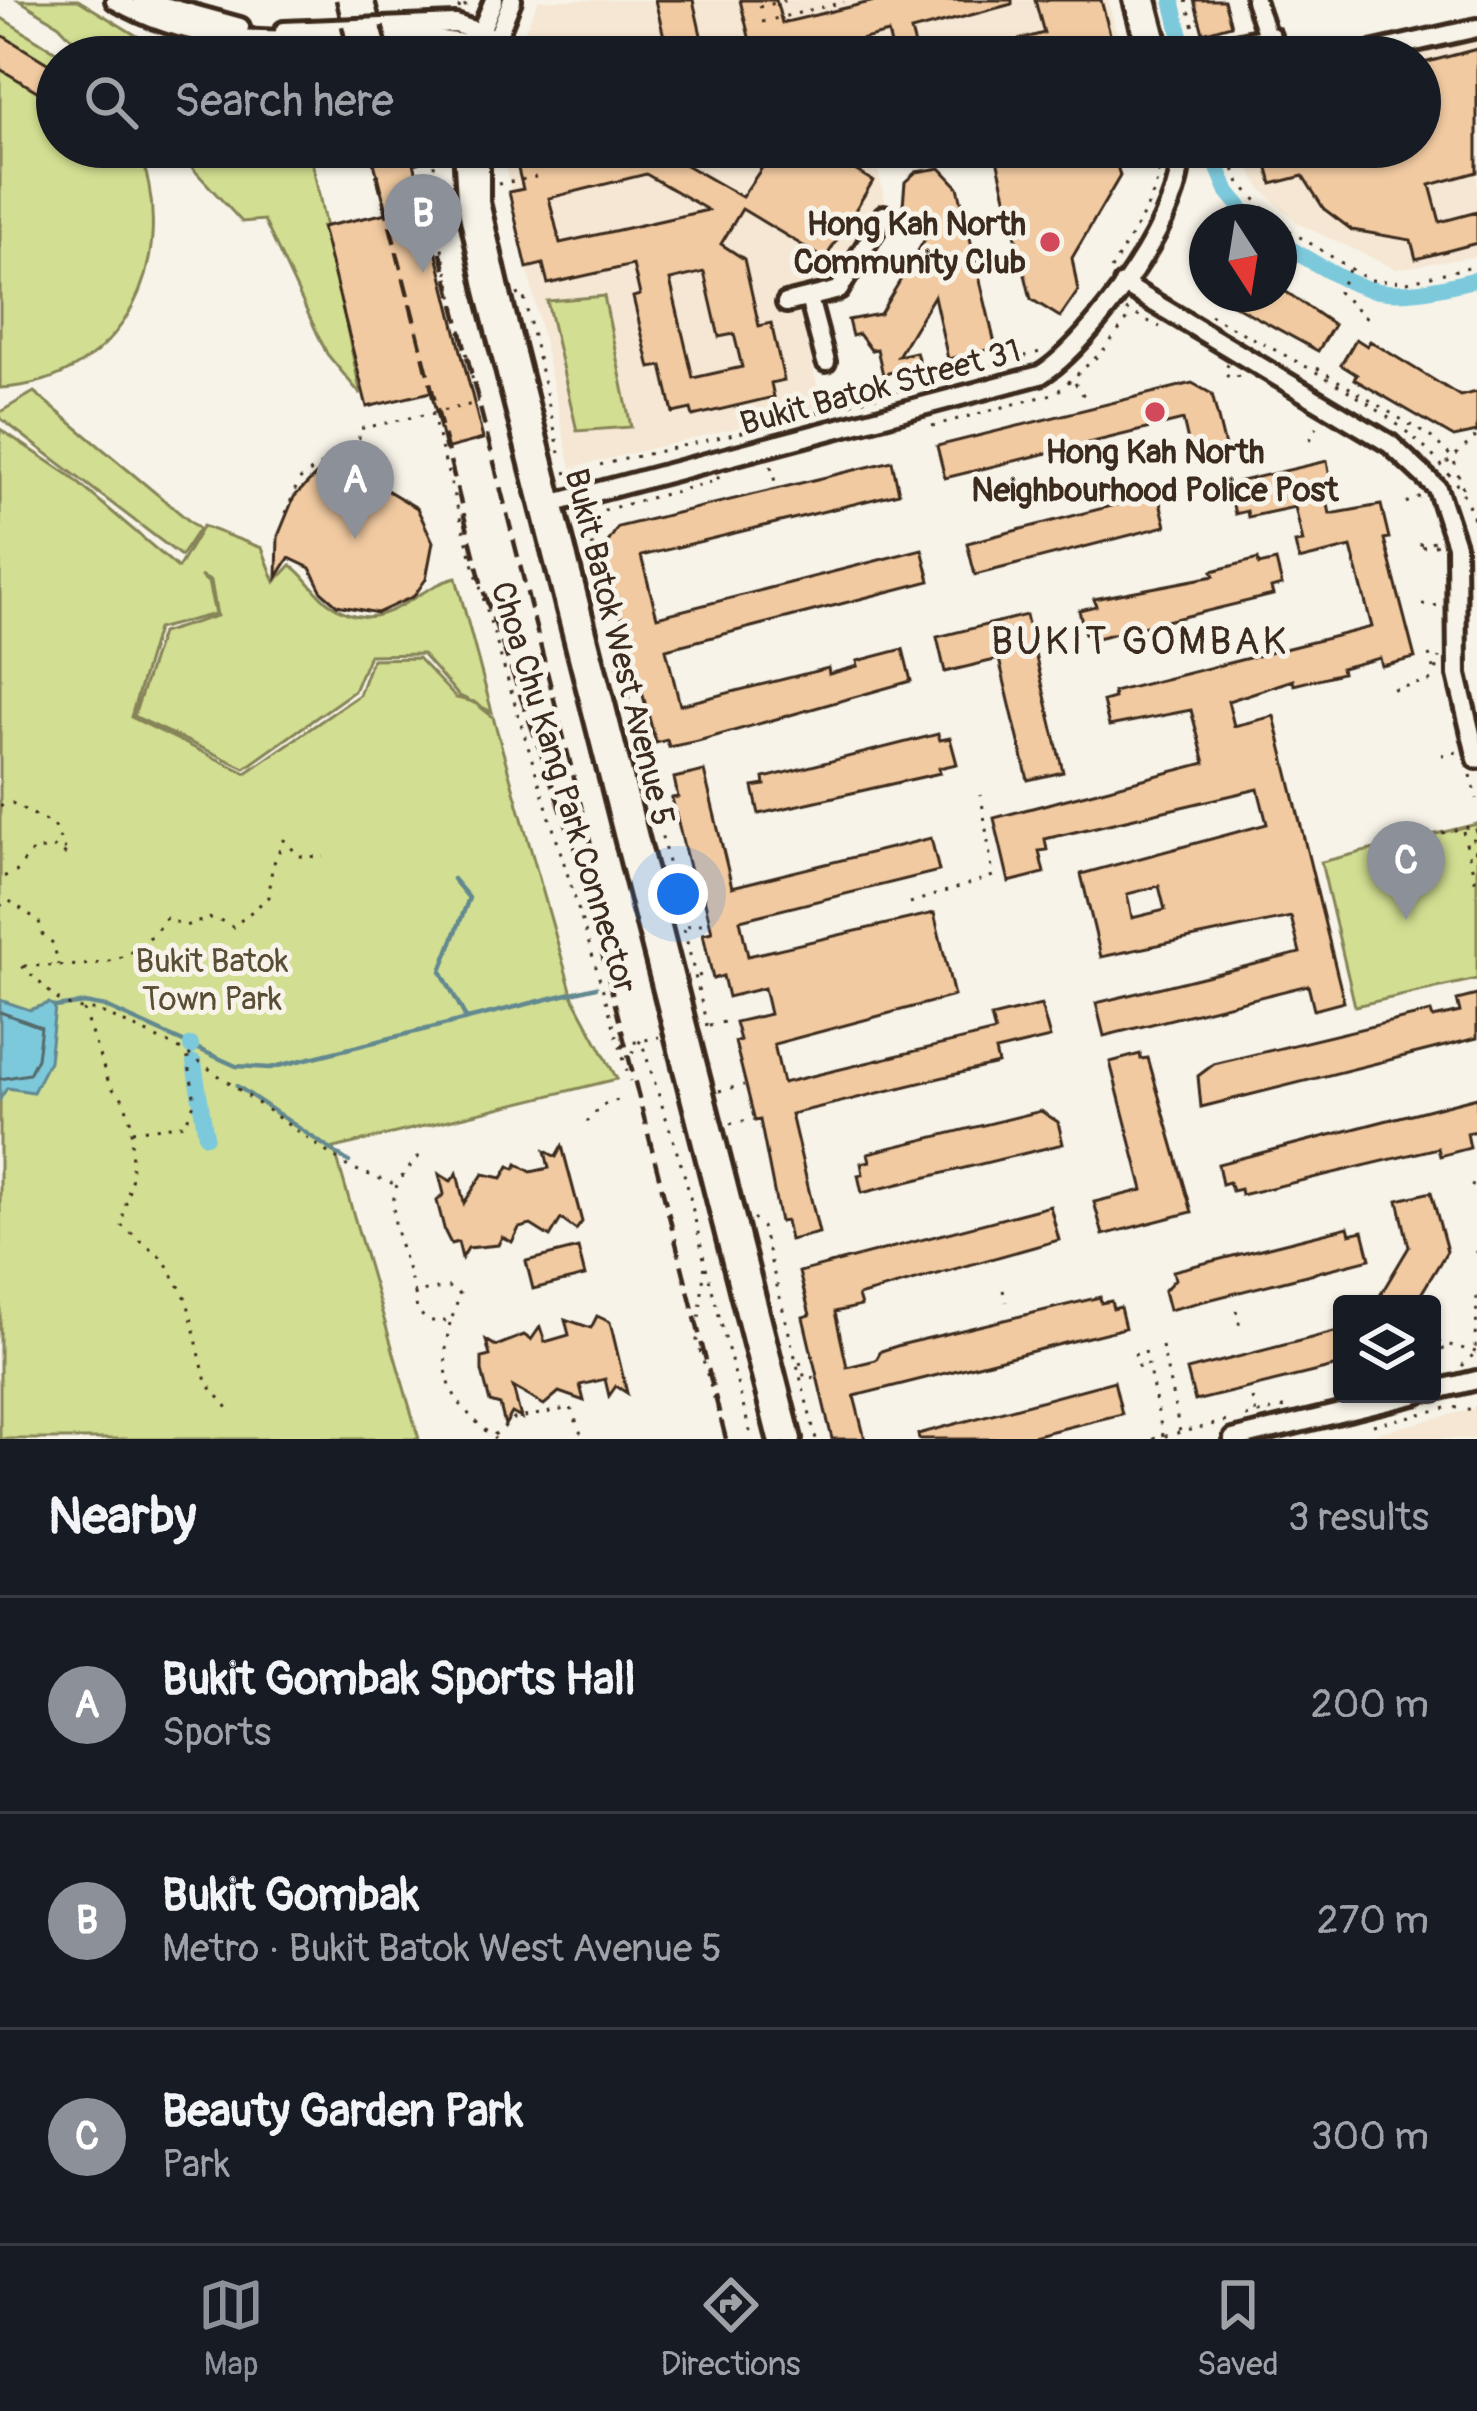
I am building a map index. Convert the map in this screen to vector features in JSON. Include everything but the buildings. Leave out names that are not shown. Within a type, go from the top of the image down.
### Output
[{"type":"street","points":[[115,0],[176,26],[231,36]]},
{"type":"street","points":[[142,0],[199,19],[273,31],[456,24],[471,36]]},
{"type":"street","points":[[485,36],[494,0]]},
{"type":"street","points":[[489,36],[512,0]]},
{"type":"street","points":[[1133,0],[1142,36]]},
{"type":"street","points":[[1148,0],[1157,36]]},
{"type":"street","points":[[1255,0],[1260,24],[1271,36]]},
{"type":"street","points":[[1441,36],[1477,28]]},
{"type":"street","name":"Bukit Batok West Avenue 5","points":[[466,168],[470,228],[793,1439]]},
{"type":"street","name":"Bukit Batok West Avenue 5","points":[[481,168],[484,224],[545,505],[777,1439]]},
{"type":"street","name":"Bukit Batok Street 31","points":[[545,505],[1015,385],[1064,361],[1172,204],[1176,168]]},
{"type":"street","points":[[786,303],[842,287],[884,215]]},
{"type":"street","points":[[1115,281],[1390,444],[1437,488],[1456,545],[1456,675],[1473,763]]},
{"type":"street","points":[[808,298],[826,362]]},
{"type":"street","points":[[1441,1386],[1473,1371]]},
{"type":"street","points":[[1230,1430],[1371,1403]]},
{"type":"path","points":[[759,7],[788,0]]},
{"type":"path","points":[[1186,0],[1188,36]]},
{"type":"path","points":[[762,22],[844,2]]},
{"type":"path","points":[[286,513],[299,480],[359,438],[359,430],[478,403],[438,230],[434,168]]},
{"type":"path","points":[[1115,281],[1159,168]]},
{"type":"path","points":[[1234,168],[1240,183],[1260,204]]},
{"type":"path","points":[[498,184],[536,177]]},
{"type":"path","points":[[1297,235],[1350,268],[1388,283],[1477,265]]},
{"type":"path","points":[[1350,268],[1338,292],[1369,320]]},
{"type":"path","points":[[523,293],[564,472],[575,474],[747,431]]},
{"type":"path","points":[[932,426],[1056,393],[1074,382],[1125,317],[1135,314]]},
{"type":"path","points":[[816,413],[1046,350]]},
{"type":"path","points":[[457,356],[467,354]]},
{"type":"path","points":[[1227,366],[1225,374],[1231,379],[1246,373]]},
{"type":"path","points":[[1317,368],[1376,400],[1453,458],[1477,531]]},
{"type":"path","points":[[1074,382],[1084,396]]},
{"type":"path","points":[[1372,409],[1376,400]]},
{"type":"path","points":[[994,411],[996,419]]},
{"type":"path","name":"Choa Chu Kang Park Connector","points":[[432,413],[475,581],[542,782],[630,1081]]},
{"type":"path","points":[[1310,440],[1323,416]]},
{"type":"path","points":[[1445,465],[1477,436]]},
{"type":"path","points":[[771,466],[775,482]]},
{"type":"path","points":[[719,480],[593,513],[587,522],[707,1026],[725,1022]]},
{"type":"path","points":[[1406,503],[1426,493],[1413,482]]},
{"type":"path","points":[[1468,502],[1477,500]]},
{"type":"path","points":[[577,523],[587,522]]},
{"type":"path","points":[[1434,542],[1421,546],[1446,541]]},
{"type":"path","points":[[1422,604],[1444,607]]},
{"type":"path","points":[[1438,653],[1426,655],[1436,674],[1436,658],[1448,671],[1447,651]]},
{"type":"path","points":[[623,666],[631,664]]},
{"type":"path","points":[[1393,689],[1442,678]]},
{"type":"path","points":[[1442,755],[1455,752]]},
{"type":"path","points":[[1473,763],[1477,800]]},
{"type":"path","points":[[910,903],[993,876],[981,795]]},
{"type":"path","points":[[0,806],[12,803],[53,825],[68,856],[55,848],[32,851],[16,872],[0,878]]},
{"type":"path","points":[[1462,828],[1475,860]]},
{"type":"path","points":[[1407,841],[1474,828],[1477,888]]},
{"type":"path","points":[[324,857],[299,856],[284,840],[272,867],[269,897],[232,927],[214,917],[185,926],[166,918],[135,955],[103,964],[22,967],[56,999],[74,1009],[99,1011],[188,1053],[348,1167],[398,1185]]},
{"type":"path","points":[[0,906],[8,900],[39,921],[42,934],[54,944],[58,965]]},
{"type":"path","points":[[685,927],[706,922]]},
{"type":"path","points":[[696,976],[710,974]]},
{"type":"path","points":[[83,1010],[110,1086],[128,1109],[132,1177],[121,1225],[164,1260],[187,1300],[206,1382],[228,1408]]},
{"type":"path","points":[[620,1046],[641,1040],[686,1180],[752,1439]]},
{"type":"path","points":[[130,1132],[185,1124],[195,1101],[188,1053]]},
{"type":"path","points":[[722,1090],[744,1085]]},
{"type":"path","points":[[587,1122],[602,1105],[621,1099]]},
{"type":"path","points":[[730,1124],[752,1119]]},
{"type":"path","points":[[422,1154],[398,1185],[394,1206],[417,1312],[430,1321],[451,1321]]},
{"type":"path","points":[[752,1217],[762,1227],[816,1439]]},
{"type":"path","points":[[705,1264],[697,1340],[726,1439]]},
{"type":"path","points":[[415,1293],[448,1287],[460,1294],[446,1345],[455,1405],[494,1437],[514,1419],[572,1408],[583,1439]]},
{"type":"path","points":[[1003,1290],[1006,1302]]},
{"type":"path","points":[[1473,1371],[1477,1290]]},
{"type":"path","points":[[1236,1310],[1240,1326]]},
{"type":"path","points":[[788,1332],[800,1329]]},
{"type":"path","points":[[1441,1343],[1476,1352]]},
{"type":"path","points":[[1162,1346],[1180,1432]]},
{"type":"path","points":[[1441,1351],[1447,1346]]},
{"type":"path","points":[[1144,1351],[1163,1436]]},
{"type":"path","points":[[1135,1353],[1139,1371],[1149,1370]]},
{"type":"path","points":[[797,1363],[805,1379],[815,1377]]},
{"type":"path","points":[[1252,1398],[1256,1414]]},
{"type":"path","points":[[1373,1425],[1450,1408],[1477,1410]]},
{"type":"path","points":[[1153,1439],[1180,1432],[1230,1430]]},
{"type":"shaded area","points":[[539,0],[1108,0],[1117,36],[522,36]]},
{"type":"shaded area","points":[[1477,15],[1477,256],[1396,269],[1299,224],[1297,204],[1277,204],[1261,189],[1250,168],[1441,168],[1441,36],[1384,36]]},
{"type":"shaded area","points":[[506,168],[877,168],[888,212],[840,294],[798,304],[822,407],[571,468]]},
{"type":"shaded area","points":[[1477,1408],[1477,1439],[1352,1439]]},
{"type":"green space","points":[[19,0],[78,0],[137,36],[69,36]]},
{"type":"green space","points":[[0,17],[36,40],[36,168],[144,168],[152,231],[146,270],[132,307],[110,338],[81,363],[44,380],[0,388]]},
{"type":"green space","points":[[192,168],[313,168],[361,395],[327,354],[264,220],[242,222]]},
{"type":"green space","points":[[604,296],[631,427],[577,431],[547,301]]},
{"type":"green space","points":[[34,392],[199,529],[181,556],[0,418],[0,412]]},
{"type":"green space","name":"Bukit Batok Town Park","points":[[0,429],[69,475],[178,568],[203,526],[262,548],[275,582],[291,565],[324,600],[348,614],[381,614],[456,578],[492,712],[477,705],[493,717],[573,997],[617,1079],[334,1148],[419,1439],[0,1439]],"holes":[[[200,576],[211,581],[217,616],[161,633],[134,716],[245,768],[354,691],[369,655],[422,654],[458,695],[470,701],[456,698],[418,658],[372,659],[359,695],[246,773],[131,717],[157,629],[215,614],[208,582]]]},
{"type":"green space","points":[[1477,824],[1477,979],[1355,1006],[1321,862]]},
{"type":"water","points":[[0,1000],[30,1010],[49,1003],[55,1007],[49,1061],[33,1092],[7,1088],[0,1099]]},
{"type":"waterway","points":[[1172,0],[1181,36]]},
{"type":"waterway","points":[[1218,168],[1238,204]]},
{"type":"waterway","points":[[1297,252],[1373,290],[1415,292],[1477,279]]},
{"type":"waterway","points":[[453,879],[469,898],[441,971],[466,1018]]},
{"type":"waterway","points":[[55,1007],[84,1003],[106,1007],[236,1066],[270,1068],[596,987]]},
{"type":"waterway","points":[[194,1063],[206,1136]]},
{"type":"waterway","points":[[237,1086],[349,1162]]},
{"type":"railway","points":[[336,0],[344,36]]},
{"type":"railway","points":[[375,0],[385,36]]},
{"type":"railway","points":[[375,168],[483,590],[577,855],[726,1439]]},
{"type":"railway","points":[[419,168],[594,857]]},
{"type":"place","name":"Hong Kah North Community Club","points":[[1050,242]]},
{"type":"place","name":"Bukit Gombak","points":[[423,273]]},
{"type":"place","name":"Hong Kah North Neighbourhood Police Post","points":[[1155,412]]},
{"type":"place","name":"Bukit Gombak Sports Hall","points":[[355,539]]},
{"type":"place","name":"Beauty Garden Park","points":[[1406,920]]},
{"type":"district","name":"BUKIT GOMBAK","points":[[1140,640]]}]
